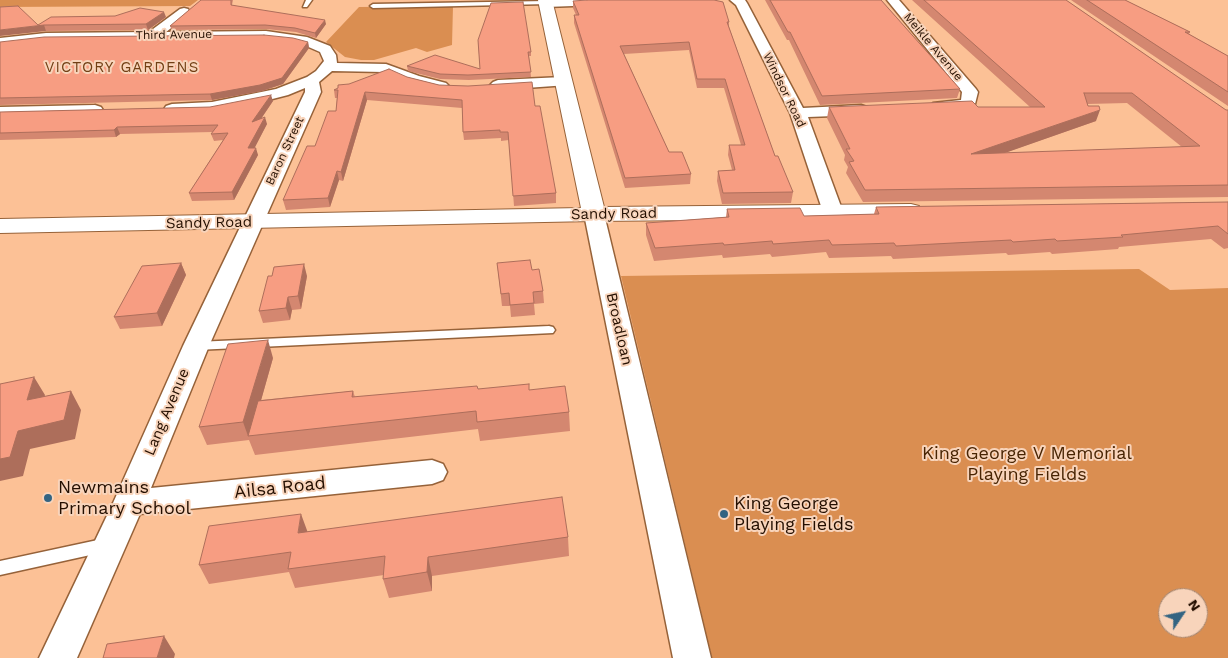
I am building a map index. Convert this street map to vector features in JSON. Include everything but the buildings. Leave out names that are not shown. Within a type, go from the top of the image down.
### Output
[{"type":"main road","name":"Broadloan","points":[[546,2],[594,214]]},
{"type":"main road","name":"Sandy Road","points":[[0,226],[594,214],[932,211]]},
{"type":"street","points":[[546,2],[627,0]]},
{"type":"street","name":"Windsor Road","points":[[736,0],[741,3],[798,113],[833,212]]},
{"type":"street","name":"Meikle Avenue","points":[[893,0],[970,92],[968,105],[921,107]]},
{"type":"street","points":[[154,35],[184,12]]},
{"type":"street","name":"Third Avenue","points":[[0,42],[46,37],[259,35],[296,38],[325,49],[330,54],[331,61],[328,67]]},
{"type":"street","points":[[157,109],[196,108],[243,102],[282,92],[309,81],[328,67],[386,68],[428,84],[453,87]]},
{"type":"street","name":"Baron Street","points":[[253,222],[313,92],[313,86],[309,81]]},
{"type":"street","points":[[479,86],[563,82]]},
{"type":"street","points":[[798,113],[873,109]]},
{"type":"street","points":[[0,112],[108,110]]},
{"type":"street","name":"Broadloan","points":[[594,214],[692,658]]},
{"type":"street","name":"Lang Avenue","points":[[58,658],[129,503],[196,346],[253,222]]},
{"type":"street","name":"Ailsa Road","points":[[129,503],[432,472]]},
{"type":"lane","points":[[373,6],[546,2]]},
{"type":"lane","points":[[196,346],[549,330]]},
{"type":"lane","points":[[0,568],[110,545]]},
{"type":"green space","points":[[0,0],[198,0],[190,6],[0,7]]},
{"type":"green space","points":[[453,6],[452,45],[427,52],[416,48],[374,60],[361,60],[345,57],[326,42],[359,7]]},
{"type":"green space","name":"King George V Memorial Playing Fields","points":[[1139,269],[1170,290],[1228,288],[1228,658],[712,658],[621,276]]},
{"type":"place","name":"Newmains Primary School","points":[[48,498]]},
{"type":"place","name":"King George Playing Fields","points":[[724,514]]},
{"type":"district","name":"VICTORY GARDENS","points":[[122,68]]}]
